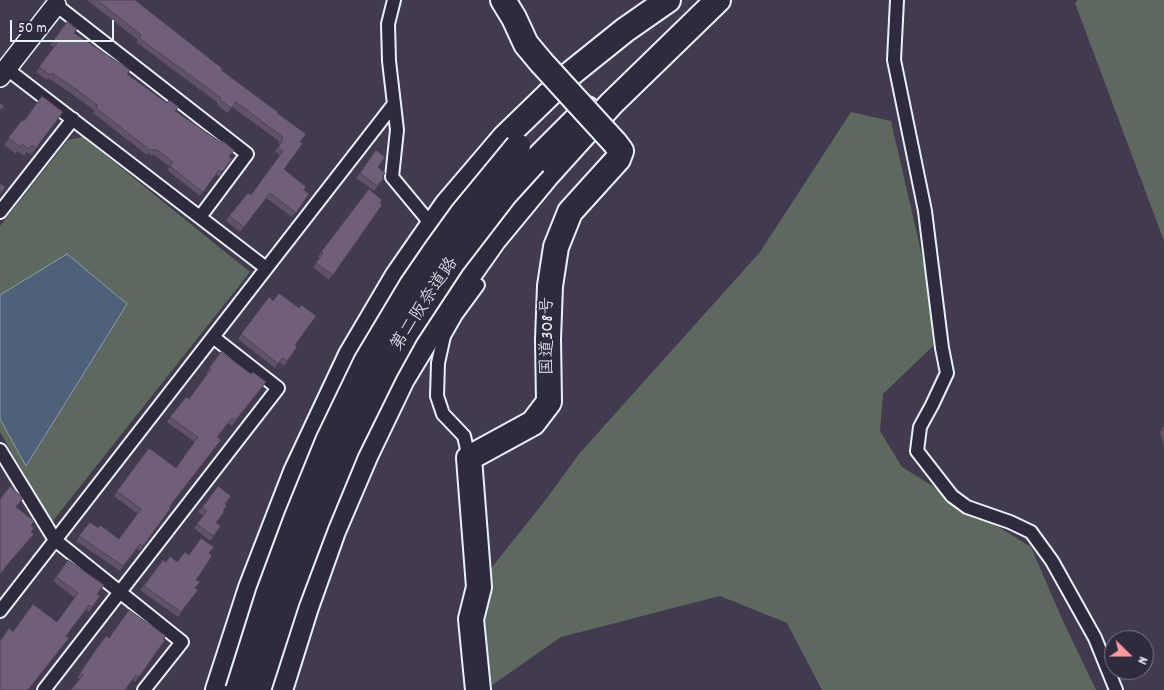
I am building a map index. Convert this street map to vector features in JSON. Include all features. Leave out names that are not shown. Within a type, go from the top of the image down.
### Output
[{"type":"highway","name":"国道308号","points":[[469,458],[533,423],[549,402],[548,339],[550,286],[556,247],[570,212],[618,159],[621,151],[526,44],[503,0]]},
{"type":"highway","points":[[218,690],[251,588],[296,472],[351,354],[397,277],[447,205],[505,137],[569,75],[625,30],[668,0]]},
{"type":"highway","name":"第二阪奈道路","points":[[258,690],[285,608],[319,516],[347,448],[384,371],[420,311],[452,262],[505,194],[526,154],[578,86],[676,0]]},
{"type":"highway","name":"第二阪奈道路","points":[[238,690],[268,595],[297,516],[328,441],[366,362],[407,292],[462,214],[526,154],[594,102],[714,0]]},
{"type":"highway","points":[[280,690],[306,607],[352,485],[402,379],[444,310],[494,239],[546,176],[611,104],[718,0]]},
{"type":"highway","points":[[469,458],[479,587],[471,619],[478,690]]},
{"type":"street","points":[[394,0],[388,24],[389,61],[398,130],[392,177],[426,218]]},
{"type":"street","points":[[898,0],[894,60],[925,211],[942,348],[947,373],[920,428],[918,451],[952,496],[967,507],[1010,522],[1031,532],[1052,561],[1095,638],[1116,690]]},
{"type":"street","points":[[200,217],[247,154],[56,6],[3,73],[73,119],[266,268]]},
{"type":"street","points":[[0,611],[394,104]]},
{"type":"street","points":[[0,212],[73,119]]},
{"type":"street","points":[[469,458],[464,436],[444,414],[436,396],[438,363],[444,336],[456,315],[478,285]]},
{"type":"street","points":[[44,690],[278,388],[213,337]]},
{"type":"street","points":[[2,459],[55,540],[182,642],[144,690]]},
{"type":"green space","points":[[1078,0],[1164,0],[1164,241],[1075,3]]},
{"type":"green space","points":[[851,112],[891,121],[928,282],[933,346],[883,394],[880,431],[902,467],[1031,547],[1096,690],[822,690],[787,623],[720,596],[561,637],[485,690],[471,690],[459,641],[465,601],[547,498],[579,454],[760,252]]},
{"type":"green space","points":[[83,137],[250,272],[52,522],[0,432],[0,226],[68,140]]},
{"type":"water","points":[[67,254],[127,304],[26,466],[0,419],[0,295]]},
{"type":"building","points":[[97,0],[135,0],[223,69],[221,70],[306,134],[300,142],[303,143],[284,169],[306,187],[304,190],[309,194],[296,213],[270,193],[244,227],[229,216],[248,193],[251,195],[283,151],[278,147],[283,137],[236,102],[231,108],[220,100],[221,98],[139,38],[141,35]]},
{"type":"building","points":[[67,22],[77,29],[74,33],[130,70],[127,74],[167,103],[169,100],[179,107],[175,111],[234,150],[229,157],[232,159],[222,172],[219,170],[203,192],[170,166],[173,162],[156,149],[155,151],[150,150],[96,108],[98,106],[73,87],[39,67],[57,43],[54,40]]},
{"type":"building","points":[[42,96],[63,112],[36,148],[32,145],[29,149],[22,144],[21,147],[8,138],[22,120],[24,121]]},
{"type":"building","points":[[0,103],[4,106],[0,111]]},
{"type":"building","points":[[376,150],[385,157],[378,167],[385,173],[382,177],[384,178],[377,186],[360,173]]},
{"type":"building","points":[[0,183],[5,187],[0,194]]},
{"type":"building","points":[[369,189],[382,200],[380,203],[382,205],[333,275],[316,263],[323,253],[321,252]]},
{"type":"building","points":[[279,293],[299,308],[302,305],[316,316],[295,345],[297,347],[287,361],[282,358],[278,364],[241,334],[269,297],[273,301]]},
{"type":"building","points":[[221,352],[251,374],[253,372],[266,382],[235,421],[232,418],[217,437],[221,440],[169,507],[171,508],[143,546],[140,544],[123,566],[79,536],[90,522],[98,528],[100,525],[119,539],[141,509],[117,491],[149,448],[176,468],[198,437],[170,417],[186,397],[189,399]]},
{"type":"building","points":[[10,486],[23,498],[16,507],[34,521],[31,526],[34,528],[31,532],[34,534],[0,575],[0,499]]},
{"type":"building","points":[[218,486],[231,496],[225,504],[227,505],[224,512],[216,523],[221,526],[213,536],[197,524],[207,511],[202,508]]},
{"type":"building","points":[[201,538],[214,547],[209,553],[212,556],[196,580],[200,582],[195,588],[198,590],[181,612],[144,586],[163,560],[166,562],[170,556],[177,562],[185,552],[189,555]]},
{"type":"building","points":[[68,560],[104,585],[97,594],[100,596],[92,607],[89,605],[66,636],[69,638],[28,690],[0,690],[0,641],[9,628],[13,632],[33,604],[57,622],[78,593],[56,577]]},
{"type":"building","points":[[129,610],[166,636],[139,677],[136,675],[125,690],[71,690],[83,675],[80,673],[97,648],[106,636],[109,638]]}]
